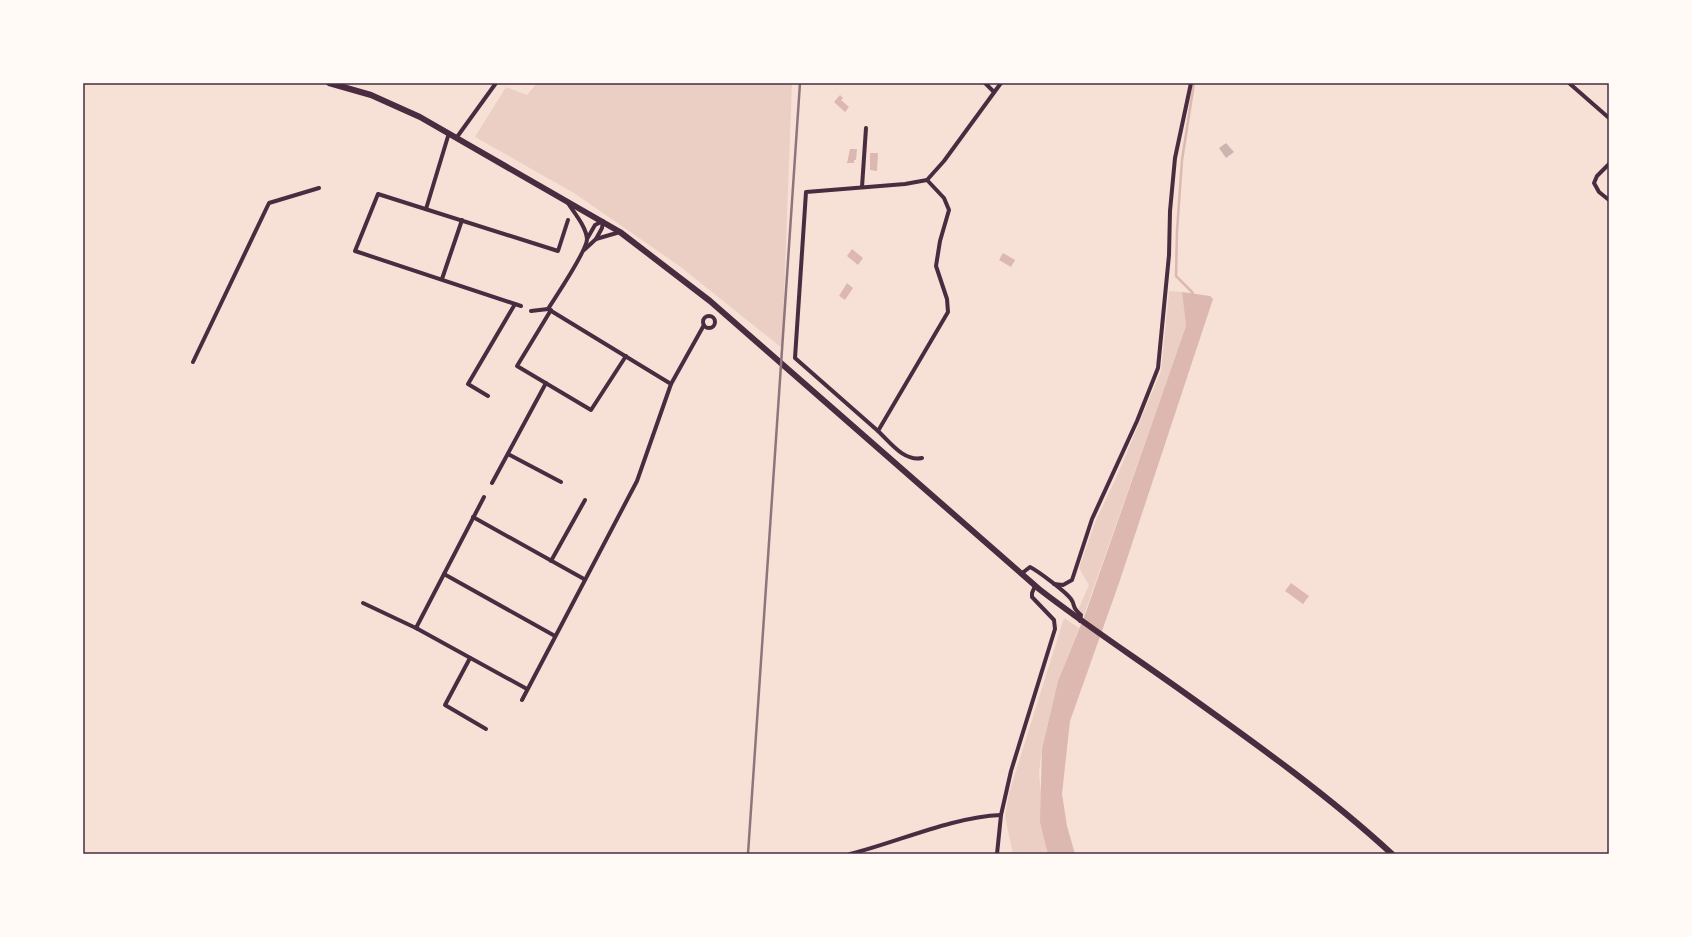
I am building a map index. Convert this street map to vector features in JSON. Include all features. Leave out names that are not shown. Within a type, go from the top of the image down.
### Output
[{"type":"main road","points":[[329,83],[387,102],[457,137],[620,232],[710,301],[1035,586],[1080,622],[1189,696],[1356,820],[1392,854]]},
{"type":"street","points":[[457,137],[496,83]]},
{"type":"street","points":[[985,83],[994,92]]},
{"type":"street","points":[[922,458],[916,460],[907,458],[795,358],[806,192],[905,184],[927,180],[944,161],[1001,83]]},
{"type":"street","points":[[1054,584],[1063,586],[1072,580],[1092,518],[1135,426],[1158,368],[1169,261],[1170,211],[1176,158],[1191,83]]},
{"type":"street","points":[[1569,83],[1609,118]]},
{"type":"street","points":[[862,188],[866,128]]},
{"type":"street","points":[[426,209],[449,133]]},
{"type":"street","points":[[1609,164],[1597,176],[1594,183],[1599,192],[1609,200]]},
{"type":"street","points":[[878,431],[948,312],[947,299],[936,266],[940,241],[949,210],[944,198],[927,180]]},
{"type":"street","points":[[193,362],[269,203],[319,188]]},
{"type":"street","points":[[521,306],[355,251],[378,194],[558,251],[568,220]]},
{"type":"street","points":[[566,200],[583,228],[587,239]]},
{"type":"street","points":[[442,279],[462,220]]},
{"type":"street","points":[[603,221],[595,225],[550,310],[517,366],[591,410],[626,356]]},
{"type":"street","points":[[583,250],[596,239],[602,228],[603,221]]},
{"type":"street","points":[[596,239],[620,232]]},
{"type":"street","points":[[488,396],[468,384],[515,304]]},
{"type":"street","points":[[531,311],[550,310],[672,384]]},
{"type":"street","points":[[522,700],[584,579],[638,481],[666,394],[704,325]]},
{"type":"street","points":[[492,483],[546,383]]},
{"type":"street","points":[[508,454],[561,482]]},
{"type":"street","points":[[416,628],[484,497]]},
{"type":"street","points":[[551,561],[584,500]]},
{"type":"street","points":[[474,517],[584,579]]},
{"type":"street","points":[[1021,574],[1030,567],[1054,584],[1071,598],[1073,608],[1081,615],[1080,622]]},
{"type":"street","points":[[444,574],[555,636]]},
{"type":"street","points":[[997,854],[1001,815],[1011,771],[1055,629],[1054,620],[1032,597],[1035,586]]},
{"type":"street","points":[[363,602],[416,628],[527,689]]},
{"type":"street","points":[[416,628],[527,689]]},
{"type":"street","points":[[470,658],[445,705],[486,729]]},
{"type":"street","points":[[850,854],[946,825],[987,816],[1001,815]]},
{"type":"shaded area","points":[[537,83],[792,83],[782,348],[678,265],[574,193],[475,137],[506,87],[527,95]]},
{"type":"shaded area","points":[[840,95],[843,98],[841,100],[849,107],[845,112],[834,102]]},
{"type":"shaded area","points":[[850,149],[857,149],[856,160],[854,160],[854,163],[847,163]]},
{"type":"shaded area","points":[[870,153],[878,153],[877,171],[870,170]]},
{"type":"shaded area","points":[[852,249],[863,258],[858,265],[847,256]]},
{"type":"shaded area","points":[[1003,253],[1015,260],[1011,267],[999,260]]},
{"type":"shaded area","points":[[847,283],[853,288],[845,300],[839,296]]},
{"type":"shaded area","points":[[1169,291],[1182,292],[1186,326],[1084,615],[1078,610],[1089,585],[1079,568],[1096,520],[1117,476],[1161,371]]},
{"type":"shaded area","points":[[1182,292],[1210,296],[1213,299],[1119,583],[1070,721],[1062,794],[1067,826],[1075,854],[1048,854],[1040,822],[1042,749],[1058,681],[1086,612],[1186,326]]},
{"type":"shaded area","points":[[1291,583],[1309,596],[1303,604],[1285,591]]},
{"type":"shaded area","points":[[1064,618],[1079,628],[1058,681],[1042,749],[1039,773],[1041,794],[1052,854],[1013,854],[1005,816],[1009,793]]},
{"type":"building","points":[[1226,143],[1234,152],[1226,158],[1219,148]]},
{"type":"waterway","points":[[1194,83],[1182,160],[1177,231],[1176,276],[1194,296]]},
{"type":"railway","points":[[748,854],[800,83]]}]
